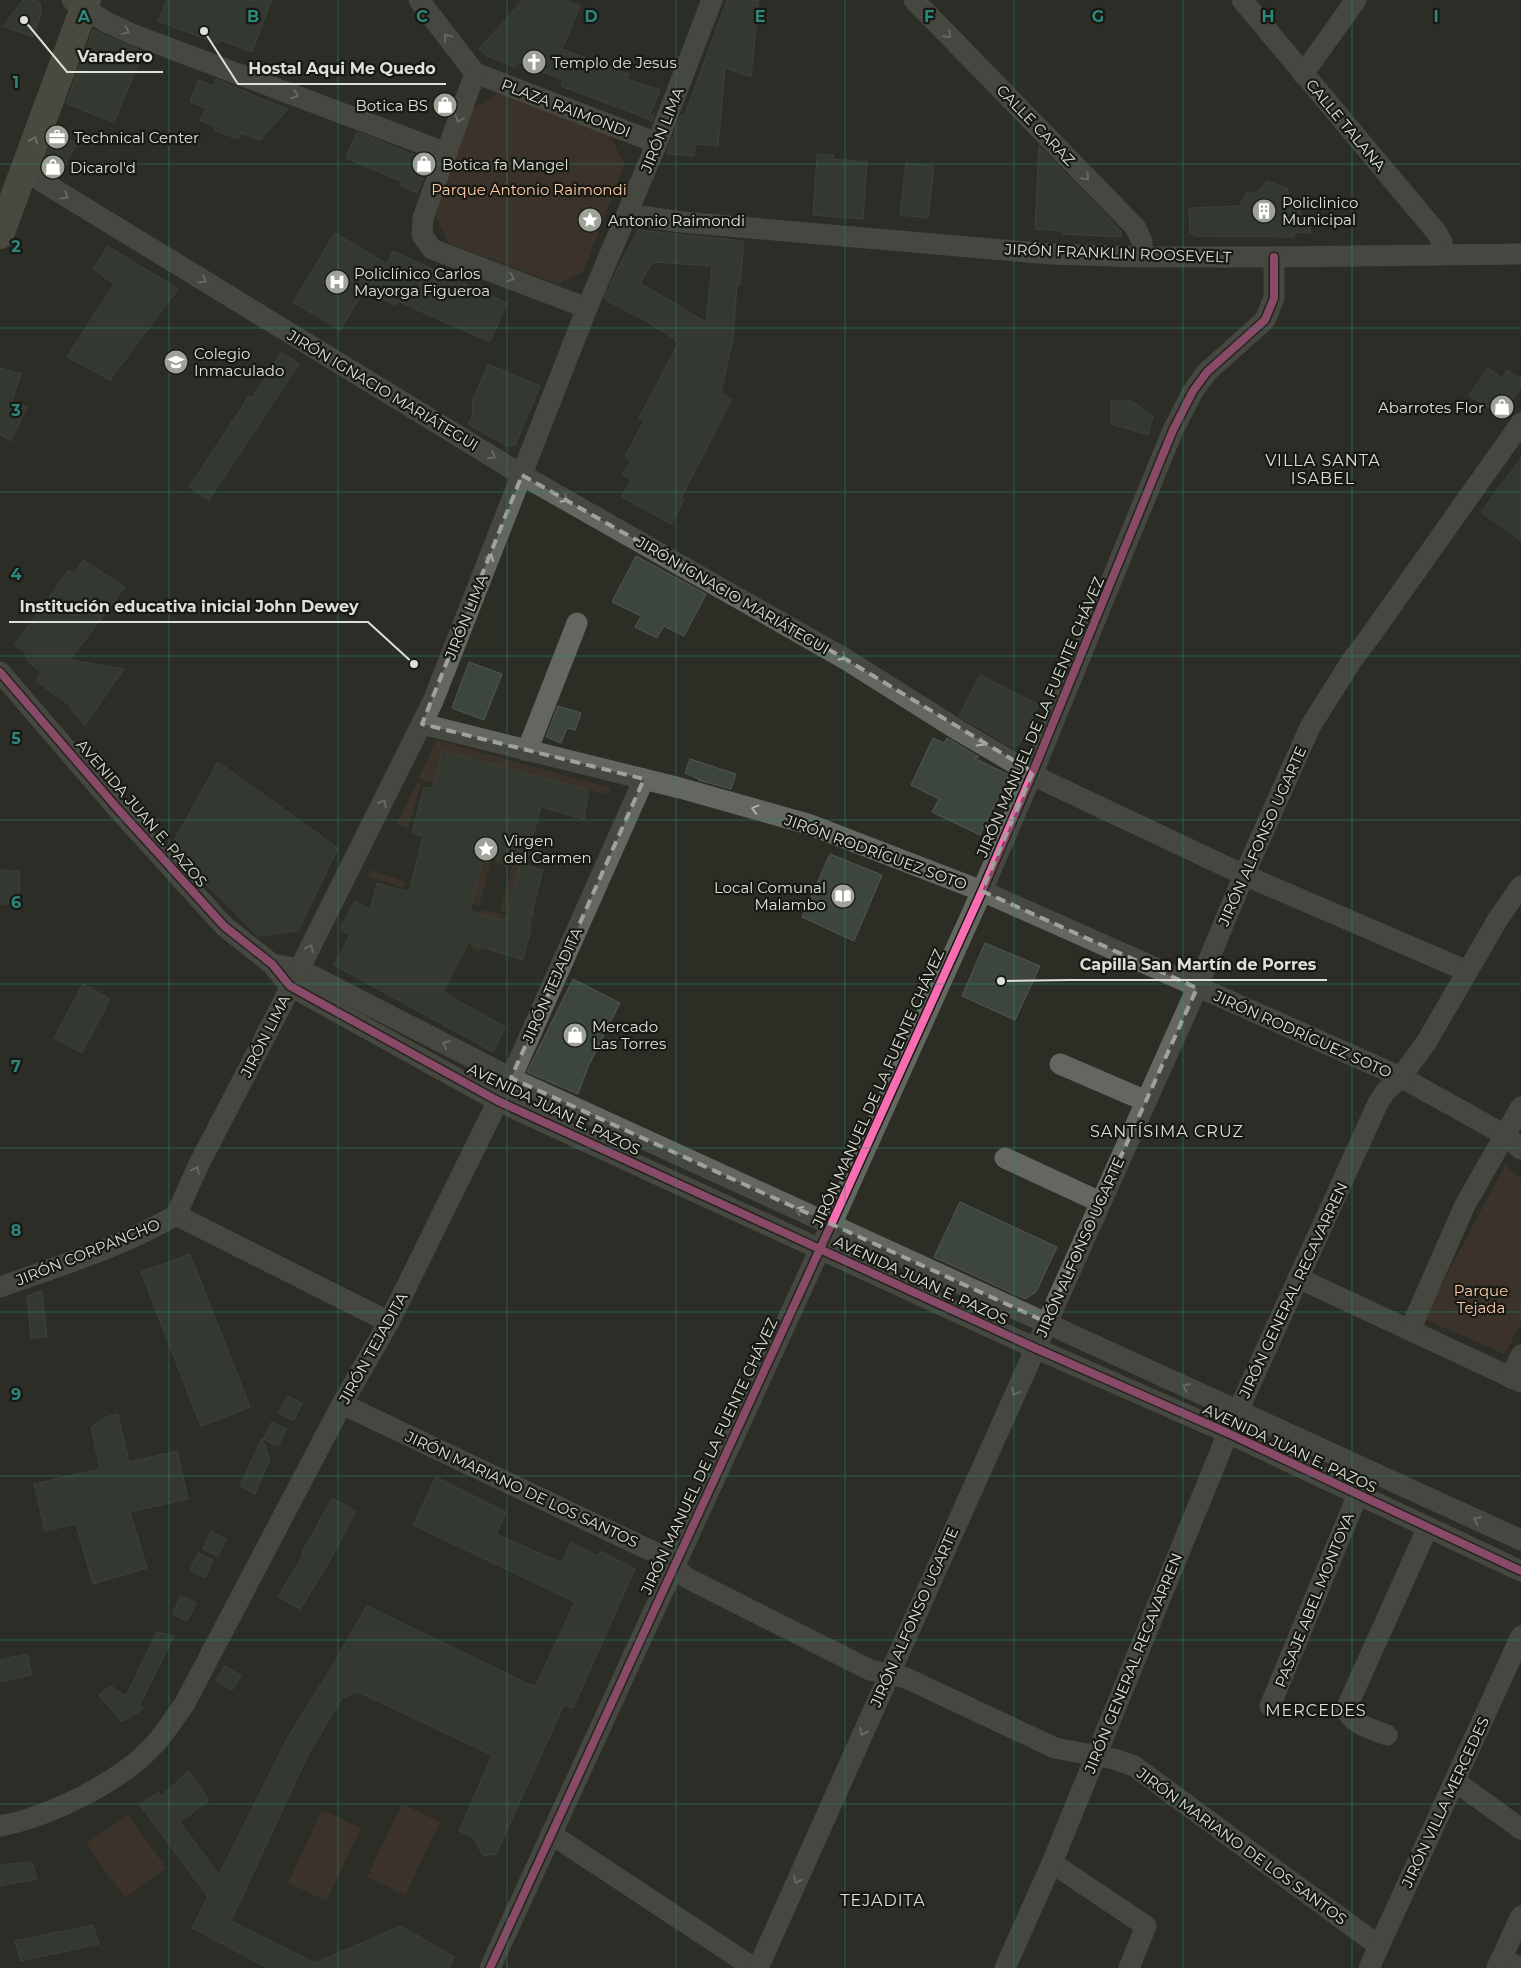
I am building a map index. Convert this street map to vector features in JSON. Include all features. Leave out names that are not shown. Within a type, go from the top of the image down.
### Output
[{"type":"main road","points":[[0,236],[81,3]]},
{"type":"street","points":[[419,0],[475,73],[423,218],[422,235],[432,249],[587,308]]},
{"type":"street","name":"JIRÓN LIMA","points":[[176,1214],[433,701],[587,308],[657,143],[712,0]]},
{"type":"street","name":"CALLE CARAZ","points":[[914,0],[1136,228],[1142,242],[1142,257]]},
{"type":"street","name":"CALLE TALANA","points":[[1242,0],[1437,233],[1442,242],[1443,254]]},
{"type":"street","points":[[1303,74],[1356,0]]},
{"type":"street","points":[[81,3],[106,22],[132,34],[447,153]]},
{"type":"street","name":"PLAZA RAIMONDI","points":[[475,73],[657,143]]},
{"type":"street","name":"JIRÓN IGNACIO MARIÁTEGUI","points":[[23,170],[522,475],[847,660],[951,726],[1047,782],[1244,875],[1468,971]]},
{"type":"street","name":"JIRÓN FRANKLIN ROOSEVELT","points":[[627,214],[682,222],[1050,254],[1142,257],[1521,254]]},
{"type":"street","name":"JIRÓN MANUEL DE LA FUENTE CHÁVEZ","points":[[490,1968],[982,891],[1173,430],[1193,391],[1207,372],[1265,320],[1274,298],[1274,257]]},
{"type":"street","name":"JIRÓN ALFONSO UGARTE","points":[[758,1968],[888,1674],[1197,988],[1244,875],[1310,727],[1331,692],[1521,423]]},
{"type":"street","points":[[527,750],[577,623]]},
{"type":"street","name":"AVENIDA JUAN E. PAZOS","points":[[0,672],[117,808],[224,926],[272,964],[498,1101],[1036,1348],[1228,1433],[1521,1571]]},
{"type":"street","name":"JIRÓN RODRÍGUEZ SOTO","points":[[422,724],[644,779],[808,824],[982,891],[1401,1077],[1505,1134],[1521,1149]]},
{"type":"street","name":"JIRÓN TEJADITA","points":[[0,1826],[12,1824],[66,1804],[117,1776],[153,1745],[184,1705],[342,1404],[388,1322],[511,1078],[644,779]]},
{"type":"street","name":"JIRÓN GENERAL RECAVARREN","points":[[1005,1968],[1052,1862],[1237,1411],[1378,1103],[1386,1091],[1401,1077],[1427,1041],[1498,919],[1521,886]]},
{"type":"street","name":"AVENIDA JUAN E. PAZOS","points":[[295,977],[831,1225],[1521,1540]]},
{"type":"street","points":[[1060,1064],[1146,1101]]},
{"type":"street","points":[[1410,1330],[1464,1205],[1521,1107]]},
{"type":"street","points":[[1005,1158],[1100,1202]]},
{"type":"street","points":[[176,1214],[388,1322]]},
{"type":"street","name":"JIRÓN CORPANCHO","points":[[0,1287],[65,1264],[152,1229],[176,1214]]},
{"type":"street","points":[[1298,1278],[1516,1380],[1521,1354]]},
{"type":"street","name":"JIRÓN MARIANO DE LOS SANTOS","points":[[342,1404],[660,1555],[687,1578],[870,1670],[906,1678],[1055,1748],[1114,1759],[1134,1766],[1379,1946]]},
{"type":"street","name":"PASAJE ABEL MONTOYA","points":[[1270,1706],[1358,1494]]},
{"type":"street","points":[[1387,1735],[1354,1721],[1348,1715],[1346,1709],[1428,1527]]},
{"type":"street","name":"JIRÓN VILLA MERCEDES","points":[[1369,1968],[1521,1636]]},
{"type":"street","points":[[1454,1781],[1521,1829]]},
{"type":"street","points":[[552,1834],[754,1968]]},
{"type":"street","points":[[1052,1862],[1146,1926],[1129,1968]]},
{"type":"street","points":[[1520,1968],[1499,1963],[1521,1916]]},
{"type":"highlighted area","points":[[522,475],[847,660],[1033,772],[982,891],[1197,988],[1046,1322],[511,1078],[644,779],[422,724]]},
{"type":"green space","name":"Parque Antonio Raimondi","points":[[498,93],[609,135],[625,164],[583,272],[558,284],[449,243],[434,213],[471,110]]},
{"type":"green space","points":[[436,740],[611,788],[608,795],[442,751],[434,783],[419,778]]},
{"type":"green space","points":[[417,782],[421,784],[408,828],[397,824]]},
{"type":"green space","points":[[511,815],[499,860],[520,866],[509,909],[531,914],[532,912],[535,913],[534,919],[500,910],[512,867],[495,862],[505,820]]},
{"type":"green space","points":[[495,844],[479,906],[448,897],[451,896],[472,902],[485,856],[473,852]]},
{"type":"green space","points":[[371,870],[405,882],[404,888],[368,876]]},
{"type":"green space","points":[[481,909],[533,922],[531,929],[484,915],[478,947],[481,948],[480,951],[471,948]]},
{"type":"green space","name":"Parque Tejada","points":[[1505,1165],[1521,1179],[1521,1322],[1505,1354],[1424,1319]]},
{"type":"green space","points":[[402,1804],[440,1822],[405,1895],[367,1877]]},
{"type":"green space","points":[[322,1810],[361,1828],[326,1901],[288,1883]]},
{"type":"green space","points":[[128,1815],[166,1868],[125,1898],[86,1844]]},
{"type":"building","points":[[23,0],[35,0],[40,3],[41,14],[33,37],[3,26]]},
{"type":"building","points":[[167,0],[272,0],[252,52],[220,40],[219,44],[158,21]]},
{"type":"building","points":[[523,0],[565,0],[580,6],[562,49],[629,74],[627,79],[660,90],[650,115],[654,115],[652,121],[561,86],[563,80],[517,62],[515,67],[487,56],[479,49]]},
{"type":"building","points":[[727,0],[759,0],[751,77],[725,68],[718,146],[695,144],[694,156],[666,154],[681,115],[685,115]]},
{"type":"building","points":[[93,30],[143,52],[114,123],[66,103]]},
{"type":"building","points":[[216,79],[288,109],[260,140],[241,133],[238,139],[214,130],[215,126],[200,121],[206,108],[190,102],[198,80],[214,86]]},
{"type":"building","points":[[55,131],[77,144],[57,176],[44,168],[43,164]]},
{"type":"building","points":[[357,132],[430,161],[417,193],[400,185],[401,181],[346,158]]},
{"type":"building","points":[[1039,146],[1121,231],[1121,237],[1062,234],[1062,231],[1035,229]]},
{"type":"building","points":[[817,154],[834,155],[833,159],[867,162],[863,219],[813,215]]},
{"type":"building","points":[[906,163],[934,166],[928,218],[900,215]]},
{"type":"building","name":"Policlinico Municipal","points":[[1267,181],[1287,188],[1289,199],[1299,203],[1301,215],[1310,218],[1310,233],[1295,232],[1294,237],[1194,236],[1194,233],[1190,233],[1189,208],[1239,206],[1248,192],[1255,194]]},
{"type":"building","points":[[638,230],[744,241],[740,285],[737,284],[733,339],[721,393],[732,399],[681,498],[684,500],[671,524],[622,497],[631,480],[622,475],[631,461],[625,457],[644,421],[639,418],[679,342],[646,321],[604,299]],"holes":[[[653,262],[712,266],[706,322],[640,283]]]},
{"type":"building","points":[[335,233],[387,264],[393,251],[507,303],[490,342],[397,301],[395,305],[364,291],[340,330],[293,302]]},
{"type":"building","points":[[108,246],[178,289],[110,380],[67,357],[114,284],[93,269]]},
{"type":"building","points":[[282,352],[299,364],[209,500],[189,487],[249,396],[252,398]]},
{"type":"building","points":[[488,364],[540,386],[515,445],[507,446],[468,424],[473,415],[472,402]]},
{"type":"building","points":[[0,368],[21,374],[12,401],[27,407],[11,441],[0,434]]},
{"type":"building","points":[[1488,368],[1502,378],[1507,370],[1521,379],[1521,387],[1501,416],[1469,395]]},
{"type":"building","points":[[1111,401],[1132,401],[1153,417],[1148,435],[1111,424]]},
{"type":"building","points":[[1521,458],[1521,541],[1481,512]]},
{"type":"building","points":[[636,556],[706,594],[684,636],[664,626],[657,638],[635,627],[641,616],[612,602]]},
{"type":"building","points":[[83,560],[125,587],[70,660],[124,669],[85,725],[69,708],[71,706],[36,681],[41,672],[26,660],[27,655],[15,644],[68,571],[74,573]]},
{"type":"building","points":[[469,662],[502,674],[484,720],[452,708]]},
{"type":"building","points":[[980,675],[1039,705],[1019,745],[1012,747],[959,716]]},
{"type":"building","points":[[558,706],[581,713],[575,730],[567,728],[561,743],[546,737]]},
{"type":"building","points":[[933,738],[944,743],[947,738],[979,757],[974,758],[1009,775],[980,835],[932,812],[939,799],[911,785]]},
{"type":"building","points":[[442,751],[589,790],[584,819],[541,807],[525,865],[543,870],[528,928],[531,929],[523,960],[468,943],[443,992],[505,1027],[493,1052],[334,965],[350,935],[340,929],[355,901],[370,909],[377,883],[409,892],[423,837],[412,833],[424,787],[433,789]],"holes":[[[484,855],[520,865],[506,922],[470,911]]]},
{"type":"building","points":[[690,759],[736,774],[731,789],[698,780],[685,773]]},
{"type":"building","points":[[218,762],[338,848],[298,931],[258,936],[170,848]]},
{"type":"building","name":"Local Comunal Malambo","points":[[830,854],[882,875],[854,941],[802,917]]},
{"type":"building","points":[[0,870],[20,871],[19,904],[0,904]]},
{"type":"building","points":[[985,943],[1040,966],[1015,1020],[962,996]]},
{"type":"building","name":"Mercado Las Torres","points":[[573,979],[620,1003],[588,1067],[578,1094],[527,1072]]},
{"type":"building","points":[[83,984],[110,999],[82,1053],[54,1038]]},
{"type":"building","points":[[960,1202],[1057,1247],[1036,1292],[1025,1299],[934,1257]]},
{"type":"building","points":[[190,1254],[250,1407],[201,1426],[141,1272]]},
{"type":"building","points":[[42,1290],[47,1337],[31,1338],[27,1296]]},
{"type":"building","points":[[287,1396],[302,1403],[294,1420],[278,1413]]},
{"type":"building","points":[[118,1414],[129,1462],[177,1451],[188,1499],[130,1512],[147,1568],[93,1584],[76,1524],[45,1531],[34,1484],[100,1469],[91,1427],[105,1417]]},
{"type":"building","points":[[272,1422],[287,1429],[278,1446],[263,1439]]},
{"type":"building","points":[[262,1438],[270,1459],[255,1494],[240,1486]]},
{"type":"building","points":[[436,1477],[506,1512],[496,1534],[562,1563],[571,1542],[597,1556],[600,1551],[635,1569],[573,1708],[564,1705],[496,1854],[483,1856],[474,1838],[459,1831],[492,1755],[358,1692],[342,1698],[307,1757],[231,1921],[315,1963],[401,1926],[454,1957],[449,1968],[268,1968],[192,1928],[208,1897],[140,1805],[158,1792],[161,1796],[189,1771],[209,1800],[180,1822],[219,1875],[288,1737],[367,1606],[535,1687],[575,1602],[413,1525]]},
{"type":"building","points":[[332,1498],[356,1511],[327,1566],[300,1609],[278,1597],[304,1554],[302,1553]]},
{"type":"building","points":[[211,1531],[226,1539],[218,1556],[203,1549]]},
{"type":"building","points":[[198,1553],[213,1560],[205,1578],[190,1570]]},
{"type":"building","points":[[181,1596],[196,1603],[187,1621],[172,1614]]},
{"type":"building","points":[[157,1632],[174,1636],[139,1706],[143,1709],[122,1722],[99,1695],[111,1686],[126,1696]]},
{"type":"building","points":[[27,1654],[32,1675],[0,1682],[0,1660]]},
{"type":"building","points":[[225,1666],[241,1676],[232,1690],[216,1680]]},
{"type":"building","points":[[32,1862],[37,1879],[0,1886],[0,1865]]},
{"type":"building","points":[[93,1925],[99,1944],[21,1961],[15,1941]]},
{"type":"cycle path","points":[[490,1968],[982,891],[1033,772],[1173,430],[1193,391],[1207,372],[1265,320],[1274,298],[1274,257]]},
{"type":"cycle path","points":[[0,672],[117,808],[224,926],[272,964],[290,986],[498,1101],[1035,1348],[1228,1433],[1521,1571]]},
{"type":"place","name":"Varadero","points":[[24,20]]},
{"type":"place","name":"Hostal Aqui Me Quedo","points":[[204,31]]},
{"type":"place","name":"Templo de Jesus","points":[[534,62]]},
{"type":"place","name":"Botica BS","points":[[445,105]]},
{"type":"place","name":"Technical Center","points":[[57,137]]},
{"type":"place","name":"Botica fa Mangel","points":[[424,164]]},
{"type":"place","name":"Dicarol'd","points":[[53,167]]},
{"type":"place","name":"Policlinico Municipal","points":[[1264,211]]},
{"type":"place","name":"Antonio Raimondi","points":[[590,220]]},
{"type":"place","name":"Policlínico Carlos Mayorga Figueroa","points":[[337,282]]},
{"type":"place","name":"Colegio Inmaculado","points":[[176,362]]},
{"type":"place","name":"Abarrotes Flor","points":[[1502,407]]},
{"type":"place","name":"Institución educativa inicial John Dewey","points":[[414,664]]},
{"type":"place","name":"Virgen del Carmen","points":[[486,849]]},
{"type":"place","name":"Local Comunal Malambo","points":[[843,896]]},
{"type":"place","name":"Capilla San Martín de Porres","points":[[1001,981]]},
{"type":"place","name":"Mercado Las Torres","points":[[575,1035]]},
{"type":"district","name":"VILLA SANTA ISABEL","points":[[1323,469]]},
{"type":"district","name":"SANTÍSIMA CRUZ","points":[[1167,1131]]},
{"type":"district","name":"MERCEDES","points":[[1316,1710]]},
{"type":"district","name":"TEJADITA","points":[[883,1900]]}]
